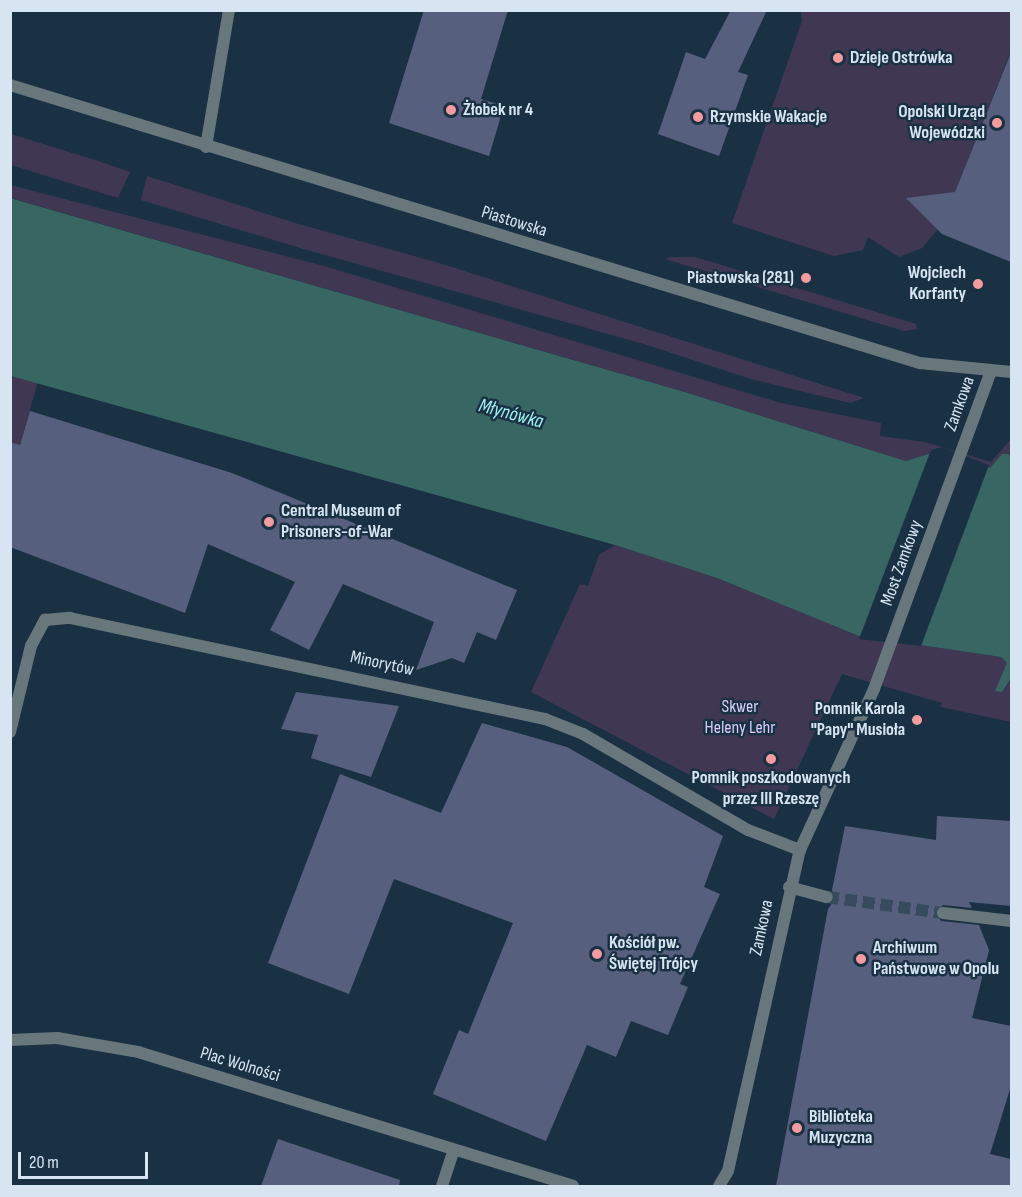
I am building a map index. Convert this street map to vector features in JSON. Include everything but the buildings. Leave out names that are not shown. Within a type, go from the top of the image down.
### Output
[{"type":"street","points":[[206,147],[229,10]]},
{"type":"street","name":"Piastowska","points":[[10,85],[206,147],[920,363],[1011,372]]},
{"type":"street","name":"Zamkowa","points":[[963,449],[991,371]]},
{"type":"street","name":"Most Zamkowy","points":[[874,689],[963,449]]},
{"type":"street","name":"Minorytów","points":[[10,732],[31,646],[45,620],[70,618],[545,719],[583,734],[748,830],[800,850]]},
{"type":"street","name":"Zamkowa","points":[[719,1186],[728,1171],[789,887],[800,850],[874,689]]},
{"type":"street","points":[[789,887],[827,897]]},
{"type":"street","points":[[943,913],[1011,921]]},
{"type":"street","name":"Plac Wolności","points":[[10,1040],[57,1038],[138,1052],[454,1150]]},
{"type":"street","points":[[442,1186],[454,1150],[573,1186]]},
{"type":"green space","points":[[801,11],[1011,11],[1011,51],[951,202],[926,196],[942,224],[922,248],[899,257],[868,237],[863,250],[834,256],[732,223],[802,21]]},
{"type":"green space","points":[[11,134],[130,172],[118,198],[11,165]]},
{"type":"green space","points":[[147,176],[295,223],[439,263],[864,398],[850,403],[751,379],[644,344],[307,250],[141,200]]},
{"type":"green space","points":[[10,185],[324,266],[781,403],[881,423],[880,436],[925,442],[991,462],[1011,439],[1011,459],[1008,454],[990,468],[941,450],[906,461],[678,390],[11,198]]},
{"type":"green space","points":[[695,257],[916,324],[917,329],[904,331],[665,259]]},
{"type":"green space","points":[[11,376],[38,381],[20,445],[11,442]]},
{"type":"green space","name":"Skwer Heleny Lehr","points":[[615,545],[717,578],[859,636],[1001,657],[1007,663],[1002,692],[1011,678],[1011,722],[941,707],[942,703],[842,674],[774,819],[531,692],[580,584],[588,586],[599,555]]},
{"type":"water","name":"Młynówka","points":[[10,198],[678,390],[906,461],[941,450],[990,468],[1002,454],[1008,454],[1012,459],[1011,678],[1002,692],[995,691],[1007,663],[1001,657],[859,636],[717,578],[615,545],[11,376]]},
{"type":"pier","points":[[942,447],[989,465],[921,646],[859,639],[931,450]]},
{"type":"tunnel","points":[[827,897],[943,913]]},
{"type":"place","name":"Dzieje Ostrówka","points":[[838,58]]},
{"type":"place","name":"Żłobek nr 4","points":[[451,110]]},
{"type":"place","name":"Rzymskie Wakacje","points":[[698,117]]},
{"type":"place","name":"Opolski Urząd Wojewódzki","points":[[997,123]]},
{"type":"place","name":"Piastowska (281)","points":[[806,278]]},
{"type":"place","name":"Wojciech Korfanty","points":[[978,284]]},
{"type":"place","name":"Central Museum of Prisoners-of-War","points":[[269,522]]},
{"type":"place","name":"Pomnik Karola \"Papy\" Musioła","points":[[917,720]]},
{"type":"place","name":"Pomnik poszkodowanych przez III Rzeszę","points":[[771,759]]},
{"type":"place","name":"Kościół pw. Świętej Trójcy","points":[[597,954]]},
{"type":"place","name":"Archiwum Państwowe w Opolu","points":[[861,959]]},
{"type":"place","name":"Biblioteka Muzyczna","points":[[797,1128]]}]
